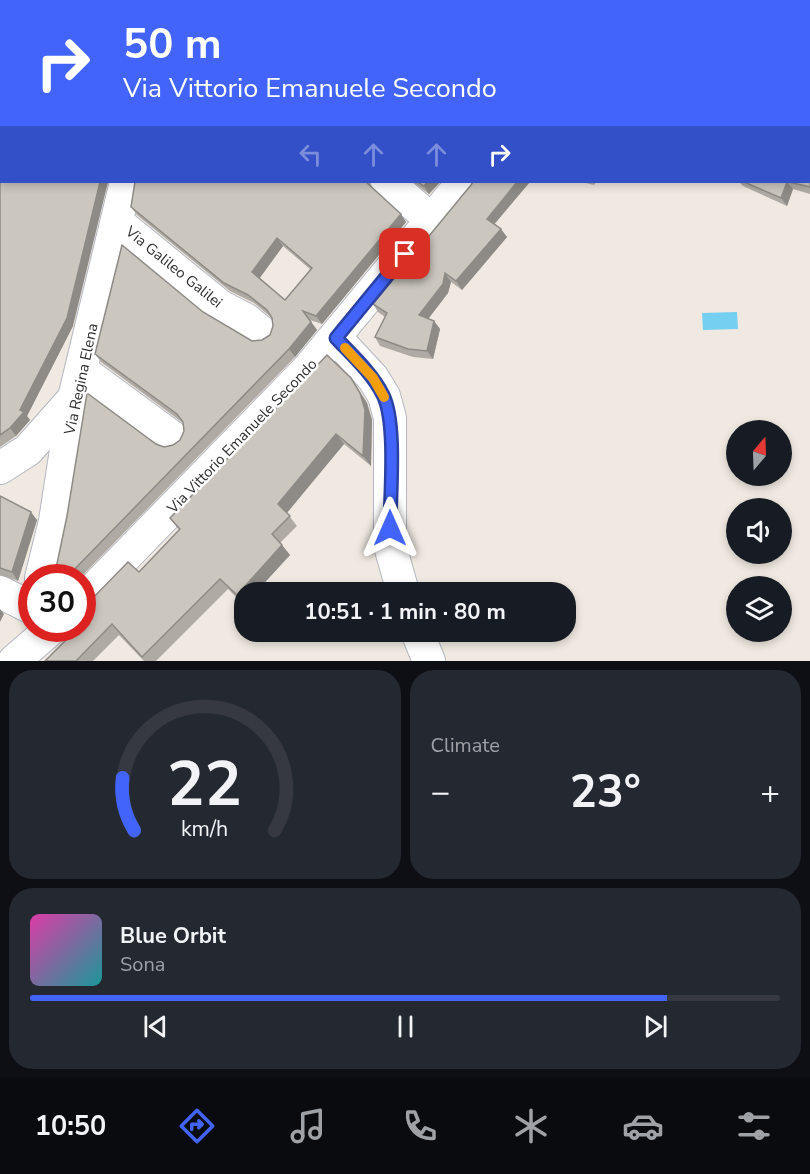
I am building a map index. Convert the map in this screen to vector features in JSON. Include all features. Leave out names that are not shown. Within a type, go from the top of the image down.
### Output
[{"type":"street","name":"Via Regina Elena","points":[[44,564],[55,520],[78,384],[126,183]]},
{"type":"street","points":[[388,183],[432,220]]},
{"type":"street","name":"Via Vittorio Emanuele Secondo","points":[[96,587],[336,338],[462,183]]},
{"type":"street","name":"Via Galileo Galilei","points":[[117,222],[220,306],[245,319],[261,332]]},
{"type":"street","points":[[336,338],[373,378],[390,418],[390,546],[400,582]]},
{"type":"street","points":[[0,468],[28,450],[78,384],[172,437]]},
{"type":"street","points":[[0,592],[18,601]]},
{"type":"street","points":[[19,657],[24,642]]},
{"type":"street","points":[[19,657],[36,642]]},
{"type":"street","points":[[421,642],[429,661]]},
{"type":"water","points":[[737,312],[738,329],[703,330],[702,313]]},
{"type":"building","points":[[0,183],[100,183],[67,318],[20,410],[24,412],[10,428],[0,435]]},
{"type":"building","points":[[135,183],[367,183],[401,214],[316,316],[303,311],[311,322],[289,349],[80,564],[57,564],[87,393],[156,444],[164,447],[173,445],[180,440],[184,431],[183,422],[177,414],[95,354],[122,245],[203,312],[252,341],[262,340],[270,335],[273,326],[272,318],[267,310],[248,295],[224,283],[131,207]],"holes":[[[277,238],[312,268],[285,300],[252,272]]]},
{"type":"building","points":[[472,183],[516,183],[487,219],[501,229],[456,281],[445,273],[443,284],[419,315],[434,321],[427,351],[408,349],[375,337],[387,313],[373,304]]},
{"type":"building","points":[[746,183],[787,183],[781,198]]},
{"type":"building","points":[[793,183],[810,183],[810,187]]},
{"type":"building","points":[[327,355],[351,378],[360,393],[365,410],[363,456],[336,434],[278,504],[290,516],[272,534],[282,545],[249,582],[234,582],[234,592],[220,579],[142,657],[112,624],[96,640],[96,595],[128,562],[139,572],[180,529],[170,518]]},
{"type":"building","points":[[0,496],[31,512],[12,572],[0,568]]},
{"type":"building","points":[[64,642],[94,642],[76,661],[45,661]]},
{"type":"slow traffic","points":[[345,348],[373,378],[384,397]]},
{"type":"route","points":[[390,528],[390,418],[384,396],[373,378],[336,338],[405,254]]}]
